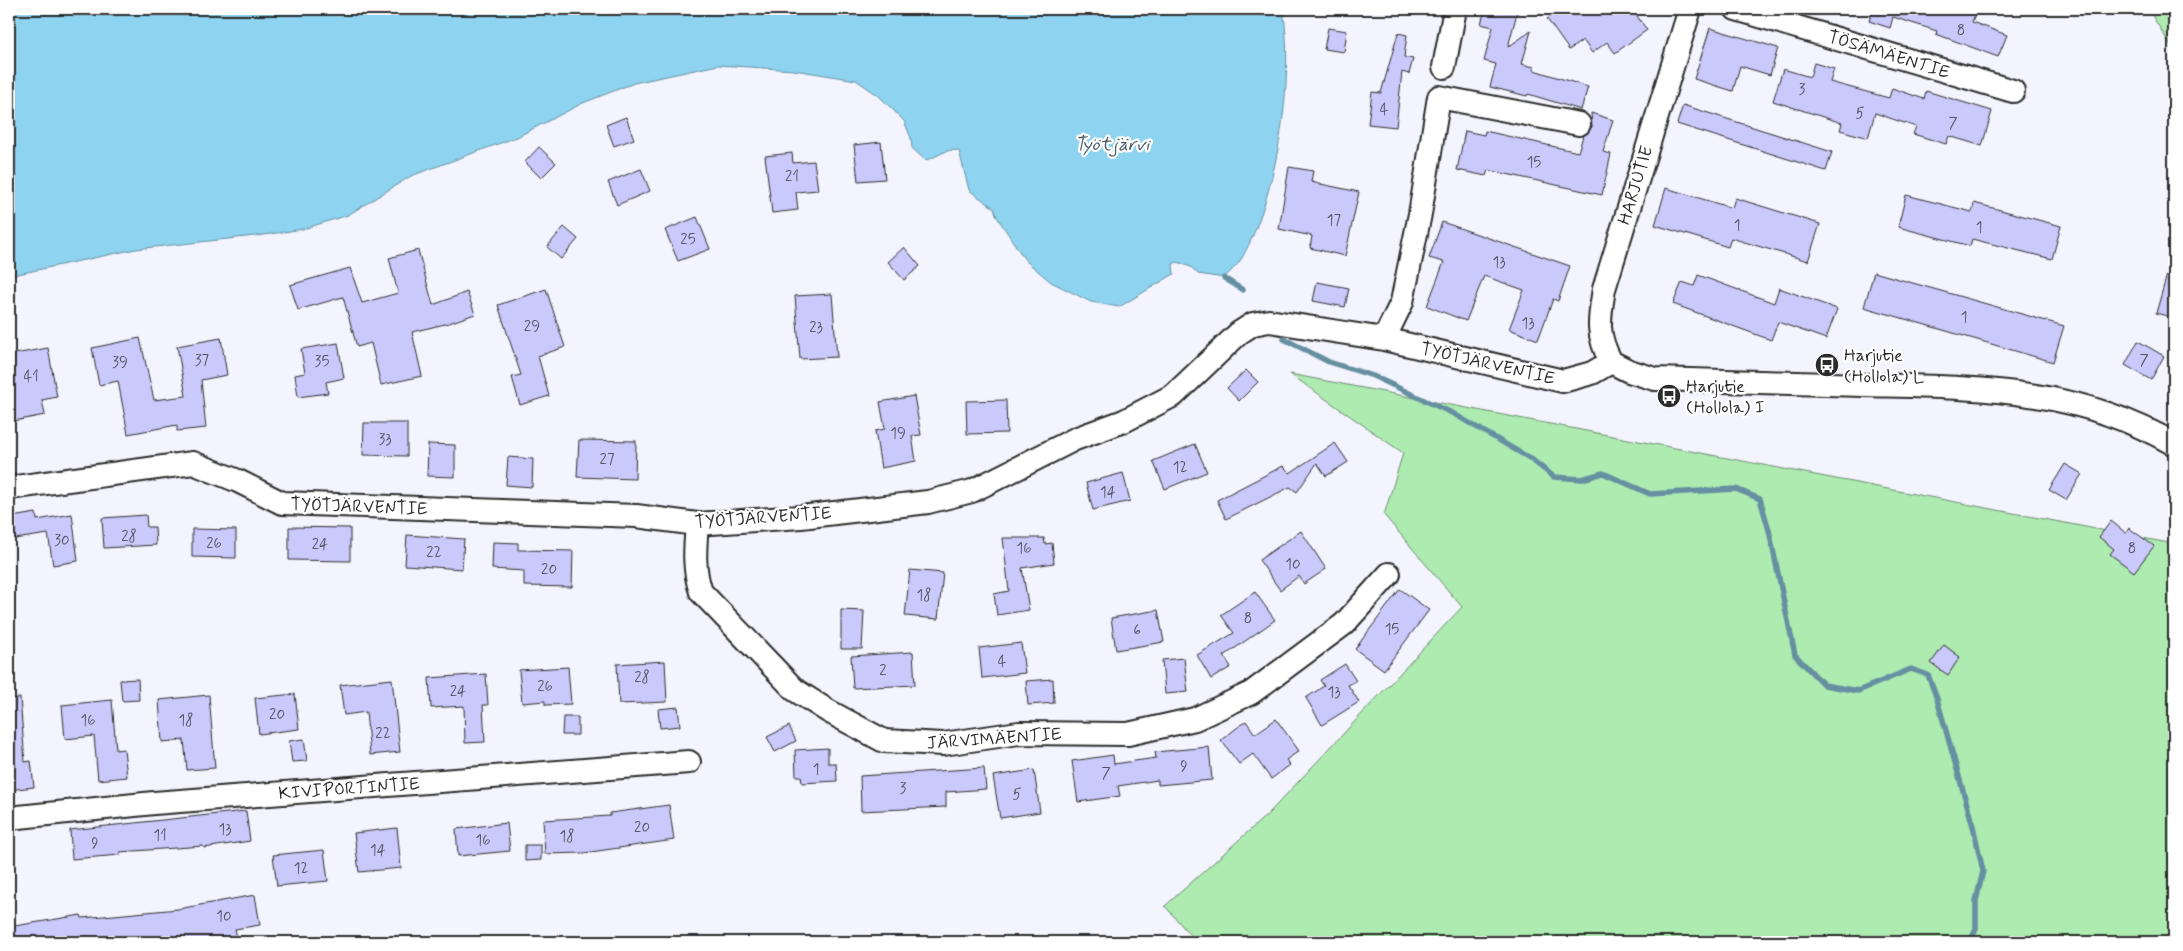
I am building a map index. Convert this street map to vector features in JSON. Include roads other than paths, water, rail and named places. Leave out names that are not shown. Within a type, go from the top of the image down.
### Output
[{"type":"street","points":[[1444,67],[1454,9]]},
{"type":"street","name":"HARJUTIE","points":[[1611,362],[1601,343],[1600,319],[1604,289],[1690,9]]},
{"type":"street","name":"TÖSÄMÄENTIE","points":[[1736,9],[2012,91]]},
{"type":"street","points":[[1384,339],[1402,302],[1420,214],[1439,97],[1579,124]]},
{"type":"street","name":"TYÖTJÄRVENTIE","points":[[9,488],[193,463],[238,481],[282,503],[636,516],[696,524],[801,517],[908,504],[972,491],[1075,439],[1124,421],[1174,395],[1239,333],[1253,324],[1269,321],[1384,339],[1563,380],[1592,373],[1611,362]]},
{"type":"street","points":[[1611,362],[1629,371],[1655,378],[1990,388],[2078,403],[2143,426],[2174,444]]},
{"type":"street","name":"JÄRVIMÄENTIE","points":[[696,524],[694,561],[701,592],[795,690],[828,711],[884,741],[943,744],[1019,733],[1128,734],[1195,719],[1251,693],[1344,624],[1389,574]]},
{"type":"street","name":"KIVIPORTINTIE","points":[[9,818],[154,803],[689,762]]},
{"type":"water","name":"Työtjärvi","points":[[9,9],[1283,9],[1287,69],[1285,103],[1274,171],[1265,203],[1240,261],[1224,278],[1198,274],[1191,267],[1177,262],[1173,264],[1174,274],[1119,307],[1091,302],[1051,282],[1025,260],[997,217],[994,208],[969,190],[959,151],[950,150],[925,160],[912,148],[911,138],[904,121],[879,96],[856,80],[794,70],[718,65],[634,83],[583,103],[517,137],[411,176],[348,215],[303,229],[136,249],[9,276]]},
{"type":"waterway","points":[[1224,278],[1243,290]]},
{"type":"waterway","points":[[1284,339],[1329,362],[1373,376],[1454,414],[1531,459],[1554,477],[1582,479],[1603,473],[1650,494],[1736,489],[1760,499],[1769,530],[1795,655],[1824,685],[1858,691],[1911,669],[1928,675],[1937,699],[1973,826],[1983,871],[1976,901],[1976,929],[1970,942]]},
{"type":"place","name":"Harjutie (Hollola) L","points":[[1827,365]]},
{"type":"place","name":"Harjutie (Hollola) I","points":[[1669,396]]}]
